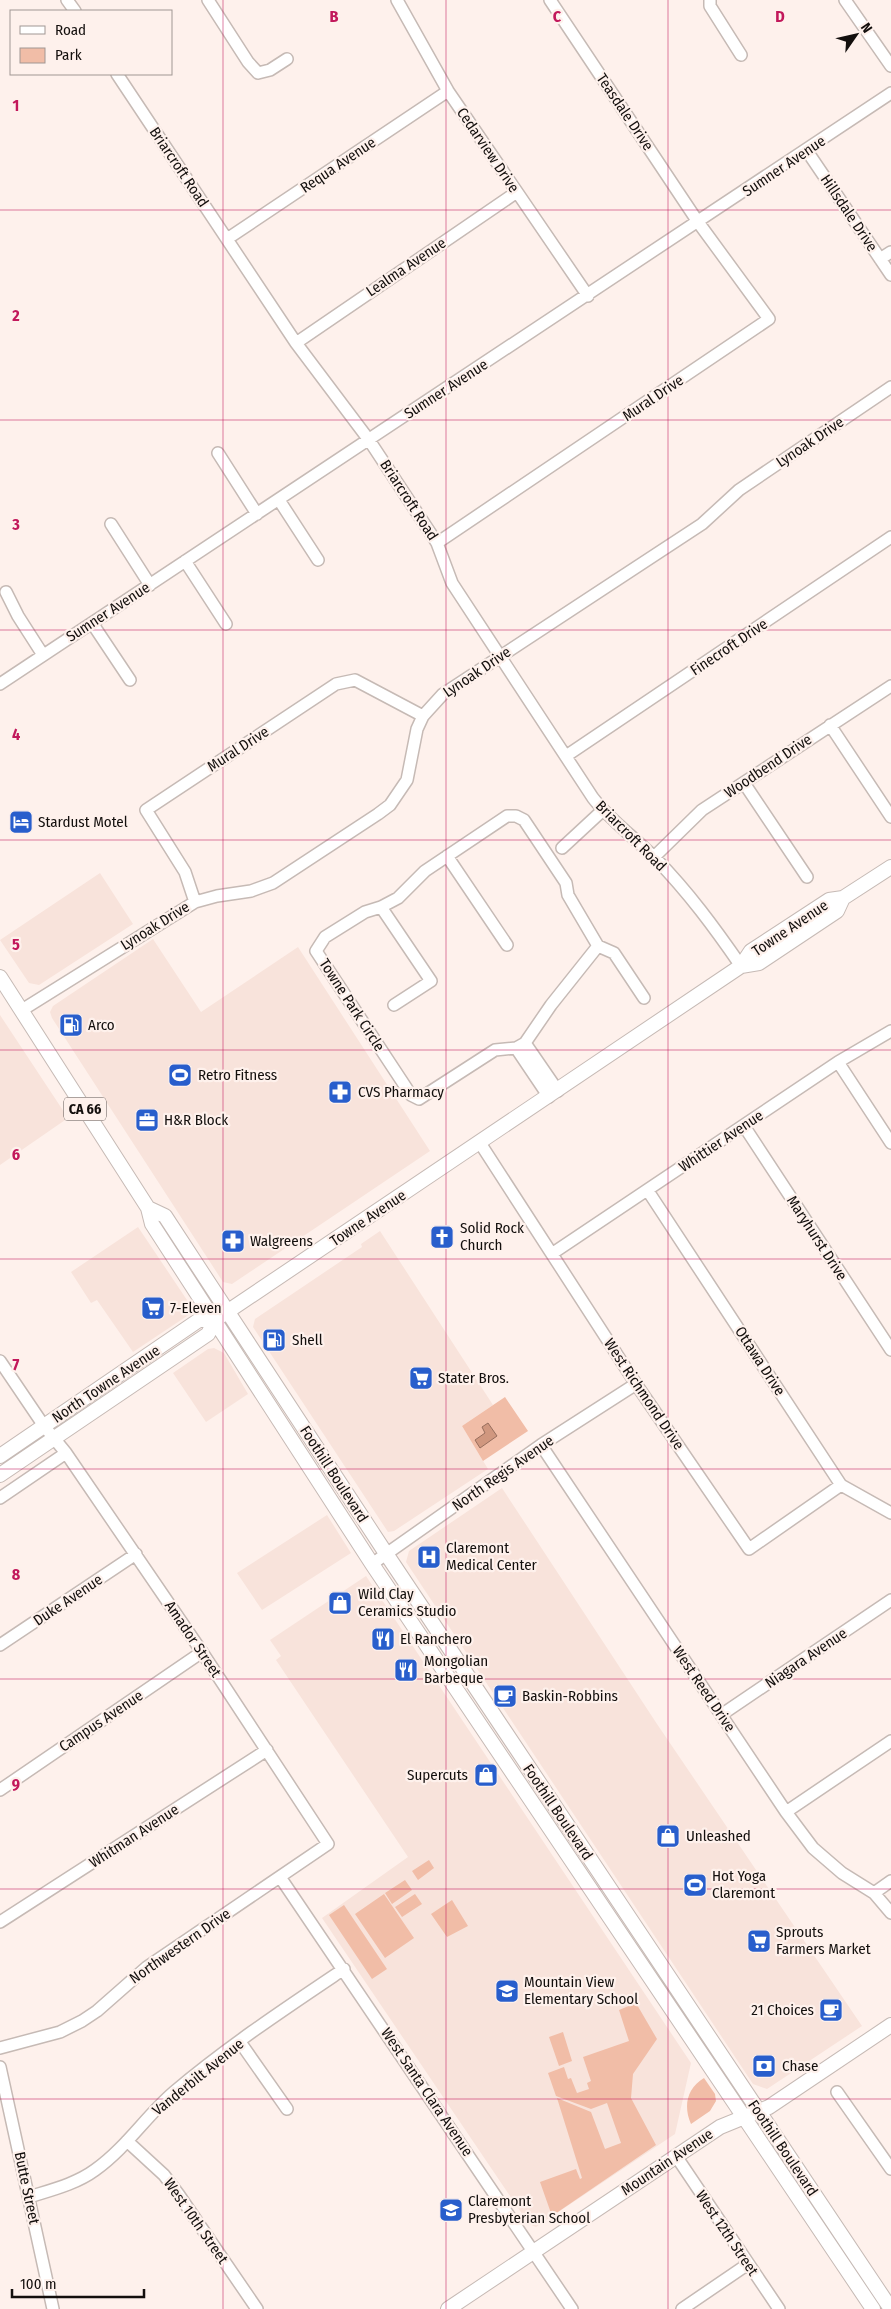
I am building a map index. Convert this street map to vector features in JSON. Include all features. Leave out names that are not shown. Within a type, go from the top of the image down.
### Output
[{"type":"main road","name":"Towne Avenue","points":[[0,1475],[208,1334],[215,1320],[742,966],[759,963],[813,927],[836,911],[843,898],[891,867]]},
{"type":"main road","name":"CA 66","points":[[0,977],[148,1208],[152,1224],[215,1320]]},
{"type":"main road","name":"CA 66","points":[[148,1208],[165,1216],[228,1312]]},
{"type":"main road","name":"Foothill Boulevard","points":[[228,1312],[387,1555],[891,2309]]},
{"type":"main road","name":"North Towne Avenue","points":[[0,1456],[199,1320],[215,1320]]},
{"type":"main road","name":"Foothill Boulevard","points":[[215,1320],[372,1564],[873,2309]]},
{"type":"main road","name":"Mountain Avenue","points":[[448,2309],[727,2122],[758,2112],[787,2096],[891,2025]]},
{"type":"street","points":[[208,0],[248,62],[258,73],[270,70],[287,59]]},
{"type":"street","name":"Cedarview Drive","points":[[397,0],[448,91],[588,296]]},
{"type":"street","name":"Teasdale Drive","points":[[552,0],[698,222]]},
{"type":"street","points":[[710,0],[710,6],[741,55]]},
{"type":"street","points":[[846,0],[891,66]]},
{"type":"street","name":"Briarcroft Road","points":[[118,75],[296,342],[369,440],[437,543],[452,583],[602,810],[654,857],[700,906],[742,966]]},
{"type":"street","name":"Requa Avenue","points":[[228,239],[448,91]]},
{"type":"street","name":"Sumner Avenue","points":[[0,684],[807,151],[891,93]]},
{"type":"street","name":"Hillsdale Drive","points":[[807,151],[891,275]]},
{"type":"street","name":"Lealma Avenue","points":[[296,342],[517,192]]},
{"type":"street","name":"Mural Drive","points":[[437,543],[769,320],[698,222]]},
{"type":"street","points":[[880,259],[891,252]]},
{"type":"street","name":"Lynoak Drive","points":[[22,1010],[194,902],[216,896],[251,891],[273,883],[390,805],[407,780],[414,742],[423,716],[443,694],[702,524],[739,490],[891,387]]},
{"type":"street","points":[[218,453],[257,514]]},
{"type":"street","points":[[279,500],[318,560]]},
{"type":"street","points":[[111,524],[150,585]]},
{"type":"street","name":"Finecroft Drive","points":[[566,756],[891,537]]},
{"type":"street","points":[[185,561],[226,624]]},
{"type":"street","points":[[6,592],[18,616],[43,655]]},
{"type":"street","points":[[92,623],[130,680]]},
{"type":"street","name":"Mural Drive","points":[[194,902],[185,872],[146,810],[336,684],[355,680],[423,716]]},
{"type":"street","name":"Woodbend Drive","points":[[654,857],[702,810],[891,686]]},
{"type":"street","points":[[830,725],[891,817]]},
{"type":"street","points":[[744,783],[807,877]]},
{"type":"street","points":[[562,848],[602,810]]},
{"type":"street","name":"Towne Park Circle","points":[[520,1045],[495,1050],[419,1099],[411,1096],[316,951],[326,937],[365,912],[381,907],[398,898],[425,870],[507,816],[516,816],[524,820],[566,883],[568,895],[598,946]]},
{"type":"street","points":[[447,856],[507,945]]},
{"type":"street","points":[[381,907],[431,981],[394,1006]]},
{"type":"street","points":[[554,1094],[520,1045],[598,946],[614,953],[644,998]]},
{"type":"street","name":"Whittier Avenue","points":[[553,1253],[838,1062],[891,1031]]},
{"type":"street","points":[[838,1062],[891,1143]]},
{"type":"street","name":"Maryhurst Drive","points":[[744,1126],[891,1350]]},
{"type":"street","name":"West Richmond Drive","points":[[480,1143],[553,1253],[636,1384],[749,1549],[841,1485]]},
{"type":"street","name":"Ottawa Drive","points":[[648,1190],[841,1485],[891,1513]]},
{"type":"street","name":"Amador Street","points":[[0,1361],[136,1554],[328,1844]]},
{"type":"street","name":"North Regis Avenue","points":[[372,1564],[541,1445],[636,1384]]},
{"type":"street","name":"West Reed Drive","points":[[541,1445],[786,1812],[813,1848],[842,1873],[874,1893],[891,1912]]},
{"type":"street","points":[[0,1498],[66,1453]]},
{"type":"street","name":"Duke Avenue","points":[[0,1645],[136,1554]]},
{"type":"street","name":"Niagara Avenue","points":[[721,1714],[891,1600]]},
{"type":"street","name":"Campus Avenue","points":[[0,1790],[202,1652]]},
{"type":"street","points":[[786,1812],[891,1741]]},
{"type":"street","name":"Whitman Avenue","points":[[0,1922],[267,1750]]},
{"type":"street","name":"Northwestern Drive","points":[[0,2048],[60,2032],[97,2011],[147,1967],[328,1844]]},
{"type":"street","name":"West Santa Clara Avenue","points":[[280,1876],[572,2309]]},
{"type":"street","points":[[874,1893],[891,1882]]},
{"type":"street","name":"Vanderbilt Avenue","points":[[29,2197],[70,2184],[95,2170],[127,2141],[173,2093],[240,2042],[344,1969]]},
{"type":"street","points":[[240,2042],[287,2109]]},
{"type":"street","name":"Butte Street","points":[[0,2067],[53,2309]]},
{"type":"street","points":[[837,2092],[891,2169]]},
{"type":"street","name":"West 10th Street","points":[[127,2141],[164,2175],[180,2195],[257,2309]]},
{"type":"street","name":"West 12th Street","points":[[676,2156],[779,2309]]},
{"type":"street","points":[[682,2309],[748,2264]]},
{"type":"shaded area","points":[[100,873],[133,924],[39,985],[29,983],[0,940]]},
{"type":"shaded area","points":[[153,939],[201,1012],[298,947],[430,1151],[232,1284],[223,1282],[52,1018],[50,1012],[53,1006]]},
{"type":"shaded area","points":[[0,1015],[68,1118],[0,1165]]},
{"type":"shaded area","points":[[138,1227],[191,1306],[190,1314],[133,1352],[97,1300],[91,1303],[71,1272]]},
{"type":"shaded area","points":[[380,1231],[493,1405],[462,1426],[488,1469],[394,1531],[388,1532],[253,1327],[255,1319],[362,1247],[361,1244]]},
{"type":"shaded area","points":[[214,1348],[224,1353],[248,1394],[206,1422],[173,1373],[208,1349]]},
{"type":"shaded area","points":[[488,1423],[497,1436],[480,1448],[475,1440],[485,1433],[482,1427]]},
{"type":"shaded area","points":[[502,1488],[657,1724],[862,2026],[767,2089],[753,2084],[406,1562],[409,1551]]},
{"type":"shaded area","points":[[327,1515],[351,1553],[262,1610],[237,1573]]},
{"type":"shaded area","name":"Mountain View Elementary School","points":[[366,1576],[691,2063],[675,2134],[536,2227],[529,2224],[322,1918],[408,1857],[276,1660],[281,1656],[270,1640]]},
{"type":"green space","points":[[505,1397],[528,1431],[483,1461],[462,1426]]},
{"type":"green space","points":[[429,1860],[434,1868],[418,1880],[412,1871]]},
{"type":"green space","points":[[405,1880],[412,1890],[392,1904],[385,1893]]},
{"type":"green space","points":[[384,1894],[414,1938],[385,1958],[355,1914]]},
{"type":"green space","points":[[415,1894],[422,1904],[402,1917],[395,1907]]},
{"type":"green space","points":[[452,1900],[468,1926],[447,1937],[431,1914]]},
{"type":"green space","points":[[344,1905],[387,1969],[372,1979],[329,1915]]},
{"type":"green space","points":[[636,2003],[657,2039],[633,2074],[631,2098],[656,2145],[552,2216],[540,2182],[576,2169],[580,2179],[582,2178],[557,2098],[591,2112],[605,2149],[621,2143],[607,2103],[591,2109],[556,2096],[548,2073],[564,2067],[568,2079],[571,2078],[577,2093],[589,2089],[587,2083],[591,2081],[583,2057],[629,2041],[619,2010]]},
{"type":"green space","points":[[563,2032],[572,2061],[559,2066],[549,2037]]},
{"type":"green space","points":[[704,2078],[715,2094],[716,2101],[710,2111],[691,2124],[687,2111],[688,2098],[698,2082]]},
{"type":"place","name":"Stardust Motel","points":[[21,822]]},
{"type":"place","name":"Arco","points":[[71,1025]]},
{"type":"place","name":"Retro Fitness","points":[[180,1075]]},
{"type":"place","name":"CVS Pharmacy","points":[[340,1092]]},
{"type":"place","name":"H&R Block","points":[[147,1120]]},
{"type":"place","name":"Solid Rock Church","points":[[442,1237]]},
{"type":"place","name":"Walgreens","points":[[233,1241]]},
{"type":"place","name":"7-Eleven","points":[[153,1308]]},
{"type":"place","name":"Shell","points":[[274,1340]]},
{"type":"place","name":"Stater Bros.","points":[[421,1378]]},
{"type":"place","name":"Claremont Medical Center","points":[[429,1557]]},
{"type":"place","name":"Wild Clay Ceramics Studio","points":[[340,1603]]},
{"type":"place","name":"El Ranchero","points":[[383,1639]]},
{"type":"place","name":"Mongolian Barbeque","points":[[406,1670]]},
{"type":"place","name":"Baskin-Robbins","points":[[505,1696]]},
{"type":"place","name":"Supercuts","points":[[486,1775]]},
{"type":"place","name":"Unleashed","points":[[668,1836]]},
{"type":"place","name":"Hot Yoga Claremont","points":[[695,1885]]},
{"type":"place","name":"Sprouts Farmers Market","points":[[759,1941]]},
{"type":"place","name":"Mountain View Elementary School","points":[[507,1991]]},
{"type":"place","name":"21 Choices","points":[[831,2010]]},
{"type":"place","name":"Chase","points":[[764,2066]]},
{"type":"place","name":"Claremont Presbyterian School","points":[[451,2210]]}]
